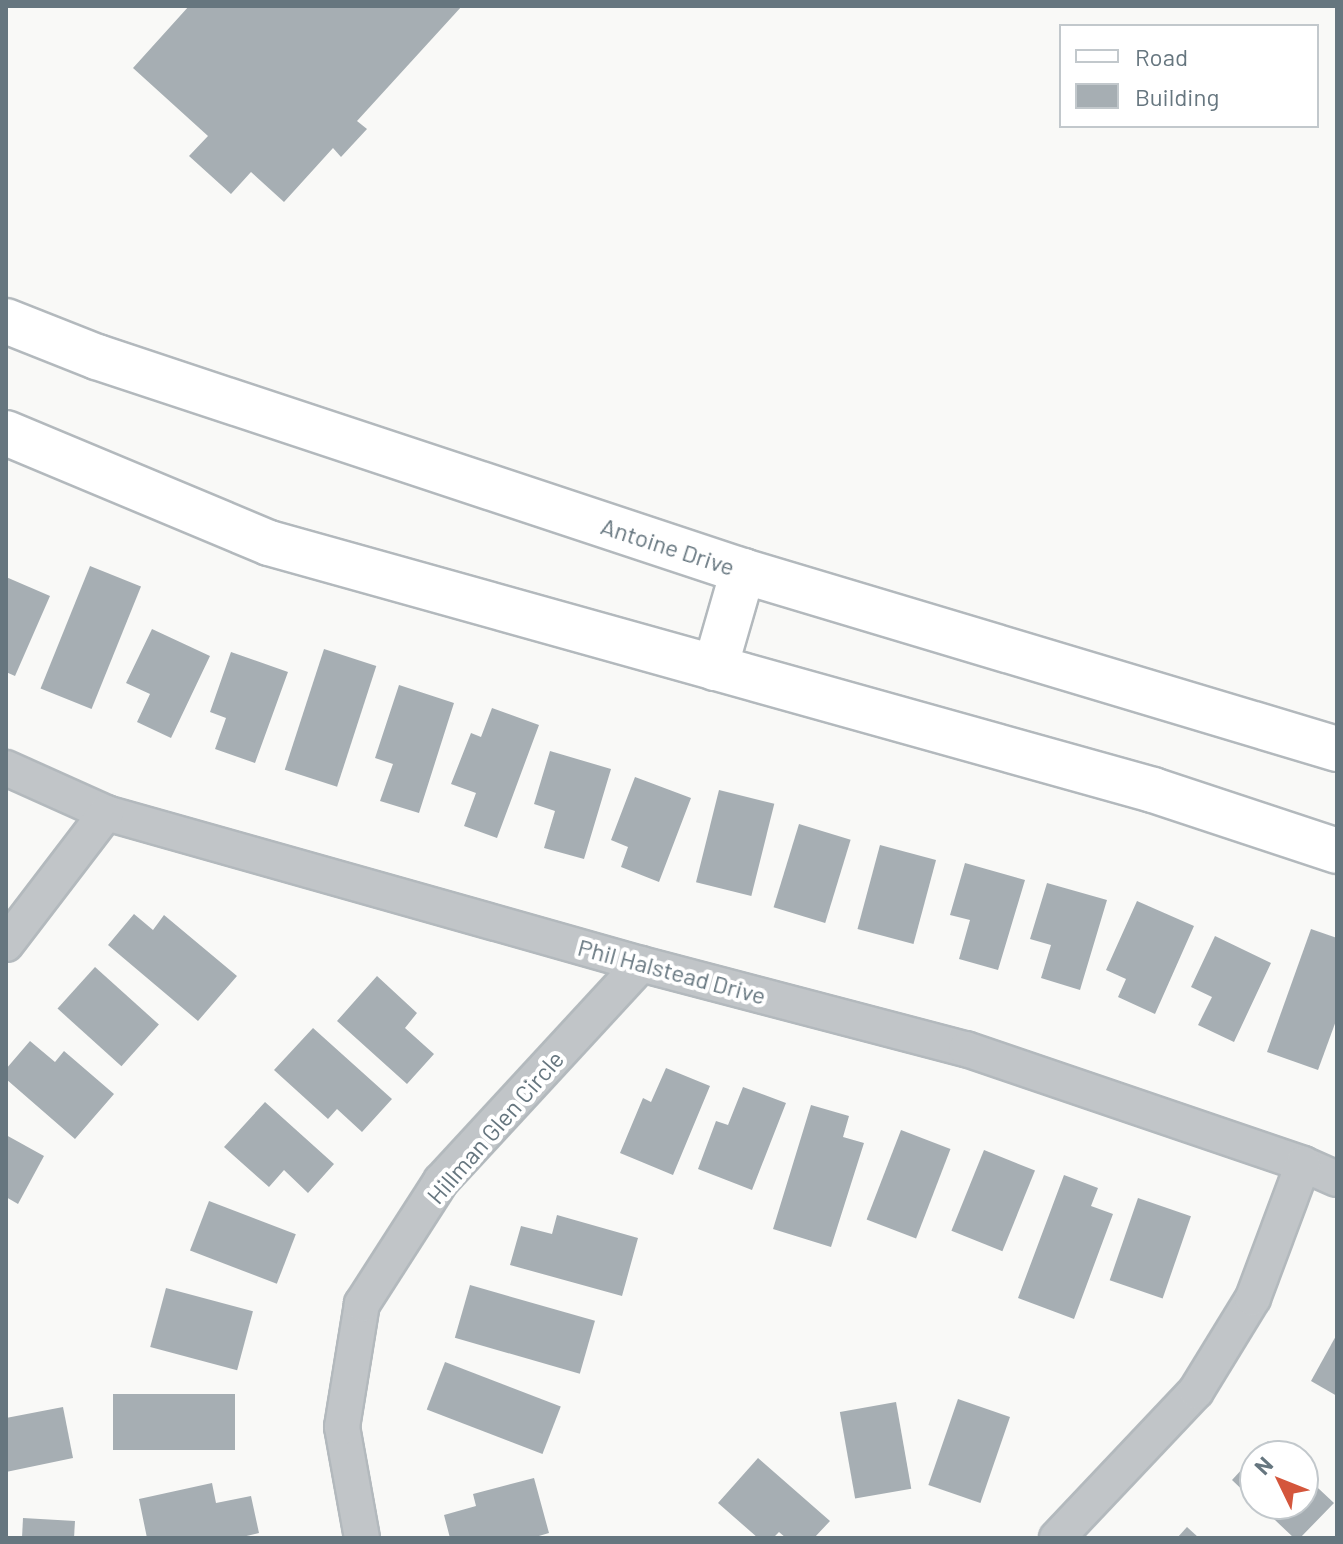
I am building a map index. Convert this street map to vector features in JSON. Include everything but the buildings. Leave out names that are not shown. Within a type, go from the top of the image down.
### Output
[{"type":"main road","name":"Antoine Drive","points":[[6,321],[97,357],[743,571],[1337,749]]},
{"type":"main road","points":[[6,433],[269,543],[1153,790],[1337,851]]},
{"type":"main road","points":[[715,668],[743,571]]},
{"type":"street","name":"Phil Halstead Drive","points":[[6,768],[106,813],[641,964],[966,1049],[1303,1164],[1337,1179]]},
{"type":"street","points":[[6,944],[106,813]]},
{"type":"street","name":"Hillman Glen Circle","points":[[362,1538],[342,1427],[362,1304],[441,1181],[641,964]]},
{"type":"street","points":[[1057,1538],[1196,1391],[1253,1298],[1303,1164]]}]
